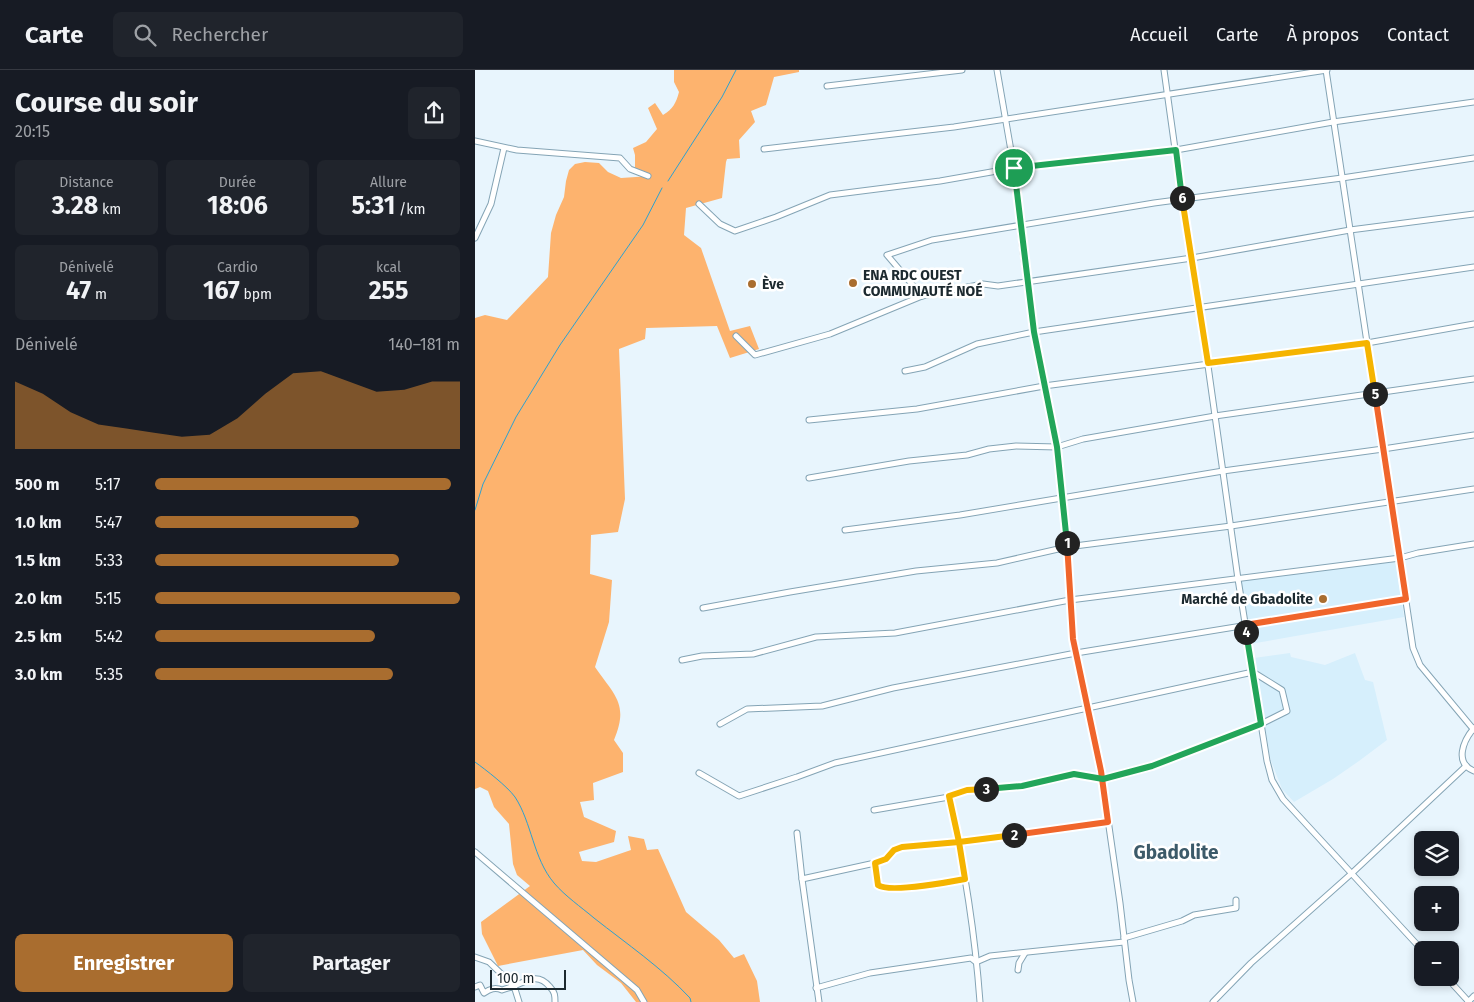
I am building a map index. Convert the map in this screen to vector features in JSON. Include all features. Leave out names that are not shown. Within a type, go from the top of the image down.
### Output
[{"type":"street","points":[[827,86],[962,70]]},
{"type":"street","points":[[997,70],[1014,168],[1034,332],[1043,386],[1057,447],[1067,547],[1073,639],[1103,779],[1133,1002]]},
{"type":"street","points":[[1165,70],[1238,579],[1271,780],[1283,799],[1414,941]]},
{"type":"street","points":[[764,149],[873,138],[953,127],[1326,70],[1413,648],[1420,665],[1474,729],[1465,740],[1462,753],[1462,761],[1474,771]]},
{"type":"street","points":[[699,204],[720,224],[735,231],[830,195],[940,181],[1014,168],[1176,150],[1333,122],[1474,102]]},
{"type":"street","points":[[475,141],[505,148],[620,158],[630,169],[648,176]]},
{"type":"street","points":[[475,238],[489,209],[505,148]]},
{"type":"street","points":[[922,296],[887,255],[932,240],[1182,199],[1474,158]]},
{"type":"street","points":[[736,336],[755,355],[829,334],[922,296],[983,284],[997,286],[1027,282],[1192,258],[1350,230],[1474,214]]},
{"type":"street","points":[[905,370],[925,367],[977,344],[1034,332],[1200,309],[1474,267]]},
{"type":"street","points":[[809,420],[917,409],[1043,386],[1367,343],[1474,324]]},
{"type":"street","points":[[809,478],[909,461],[967,455],[989,449],[1016,446],[1057,447],[1083,439],[1215,416],[1474,379]]},
{"type":"street","points":[[845,530],[960,515],[1223,471],[1383,450],[1474,435]]},
{"type":"street","points":[[703,608],[916,571],[997,563],[1067,547],[1231,526],[1474,490]]},
{"type":"street","points":[[682,660],[701,656],[753,654],[816,637],[895,632],[1071,600],[1400,558],[1417,552],[1474,544]]},
{"type":"street","points":[[720,724],[747,709],[822,706],[893,688],[1076,653],[1406,599]]},
{"type":"street","points":[[699,773],[739,796],[835,763],[1253,672],[1282,690],[1287,711],[1261,724],[1152,766],[1103,779],[1074,774],[1022,786],[967,790],[949,796],[874,810]]},
{"type":"street","points":[[1213,1002],[1251,963],[1351,874],[1466,766]]},
{"type":"street","points":[[949,796],[965,879],[981,1002]]},
{"type":"street","points":[[802,879],[875,863],[886,859],[894,850],[902,847],[959,842],[1108,822]]},
{"type":"street","points":[[797,833],[819,1002]]},
{"type":"street","points":[[475,852],[637,990],[644,1002]]},
{"type":"street","points":[[875,863],[878,885],[880,887],[915,887],[965,879]]},
{"type":"street","points":[[976,962],[990,956],[1124,940],[1182,921],[1194,915],[1236,908],[1236,900]]},
{"type":"street","points":[[1018,970],[1019,963],[1025,952]]},
{"type":"street","points":[[475,957],[489,962],[514,986],[519,1002]]},
{"type":"street","points":[[816,988],[870,973],[971,958],[976,962]]},
{"type":"street","points":[[475,986],[480,985],[484,993],[490,989],[497,988],[501,990],[539,978],[544,980],[553,990],[555,1002]]},
{"type":"street","points":[[1454,986],[1469,1002],[1474,996]]},
{"type":"shaded area","points":[[674,70],[799,70],[799,72],[774,77],[766,105],[751,111],[755,122],[739,140],[740,158],[727,159],[726,162],[722,198],[686,208],[684,235],[701,248],[730,331],[750,326],[759,349],[730,358],[717,326],[646,328],[645,339],[619,349],[625,499],[618,532],[591,535],[590,574],[612,580],[609,622],[595,667],[618,701],[620,717],[614,740],[623,753],[623,772],[593,783],[594,800],[580,802],[584,817],[616,831],[614,842],[579,852],[582,861],[596,862],[631,850],[628,836],[644,839],[647,850],[658,849],[686,912],[719,940],[734,958],[744,954],[757,981],[760,1002],[636,1002],[621,983],[597,965],[583,950],[498,966],[482,934],[481,922],[530,886],[517,875],[513,864],[509,824],[494,807],[488,791],[480,787],[475,789],[475,318],[485,315],[507,320],[548,277],[551,233],[564,197],[569,170],[575,164],[585,162],[599,163],[608,172],[621,178],[651,176],[635,168],[633,148],[646,142],[657,129],[648,108],[655,103],[663,115],[675,103],[679,92],[674,82]]},
{"type":"shaded area","name":"Marché de Gbadolite","points":[[1395,560],[1404,617],[1250,644],[1241,581]]},
{"type":"shaded area","points":[[1290,653],[1291,657],[1325,665],[1355,653],[1365,680],[1373,682],[1387,740],[1333,779],[1294,802],[1282,789],[1270,758],[1254,658]]},
{"type":"waterway","points":[[668,181],[722,97],[736,70]]},
{"type":"waterway","points":[[475,510],[483,484],[516,417],[560,345],[643,225],[662,188]]},
{"type":"waterway","points":[[475,762],[502,783],[515,797],[521,807],[541,863],[554,883],[573,901],[668,976],[690,998],[691,1002]]},
{"type":"place","name":"ENA RDC OUEST COMMUNAUTÉ NOÉ","points":[[853,283]]},
{"type":"place","name":"Ève","points":[[752,284]]},
{"type":"place","name":"Marché de Gbadolite","points":[[1323,599]]},
{"type":"district","name":"Gbadolite","points":[[1176,852]]},
{"type":"route","points":[[1014,168],[1034,332],[1043,386],[1057,447],[1067,541],[1073,639],[1103,779],[1108,822],[959,842],[902,847],[894,850],[886,859],[875,863],[878,885],[883,888],[915,887],[965,879],[959,842],[949,796],[967,790],[1022,786],[1074,774],[1103,779],[1152,766],[1261,724],[1245,625],[1406,599],[1367,343],[1208,363],[1176,150],[1014,168]]}]
